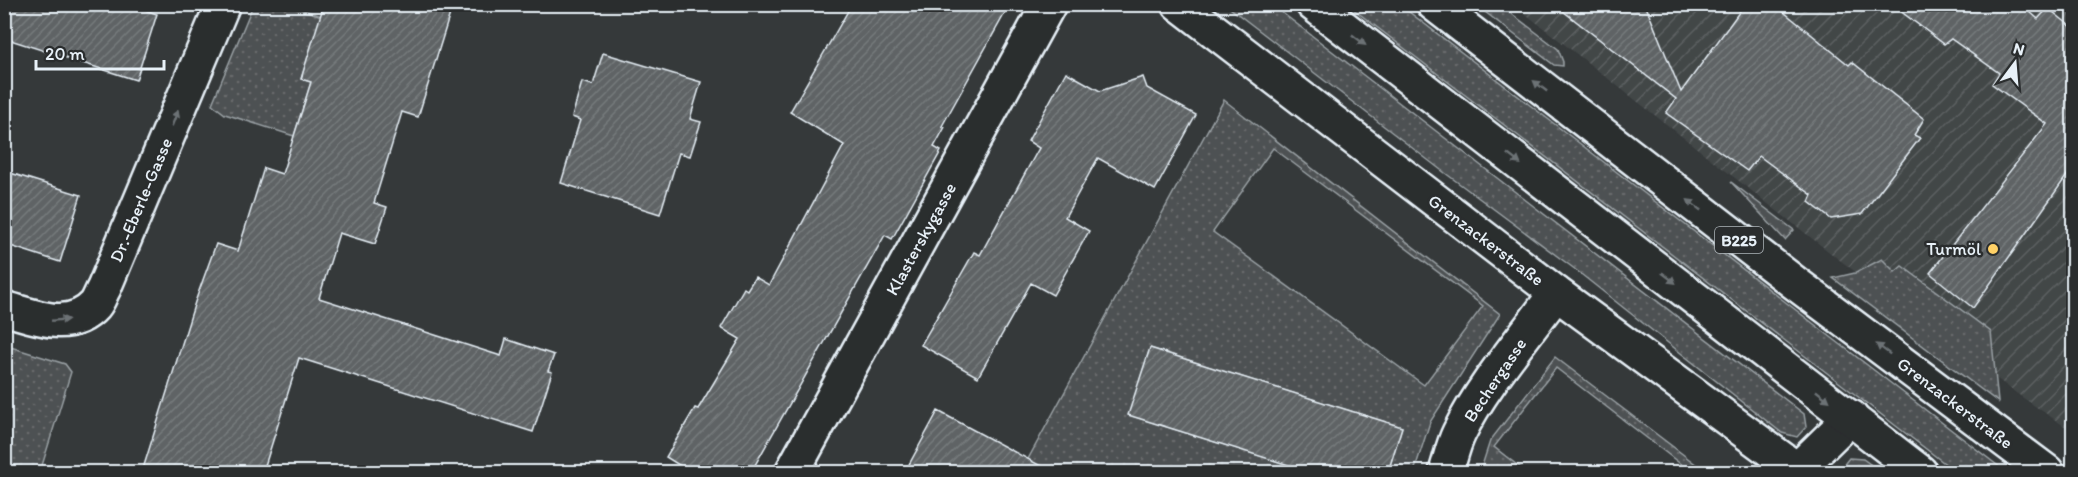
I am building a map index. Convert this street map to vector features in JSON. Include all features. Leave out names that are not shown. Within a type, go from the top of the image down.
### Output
[{"type":"street","name":"Dr.-Eberle-Gasse","points":[[4,308],[51,321],[65,321],[81,316],[95,305],[223,4]]},
{"type":"street","name":"Klasterskygasse","points":[[792,472],[1049,4]]},
{"type":"street","name":"Grenzackerstraße","points":[[1179,4],[1556,294],[1798,471],[1851,417]]},
{"type":"street","points":[[1313,4],[1920,472]]},
{"type":"street","name":"Grenzackerstraße","points":[[1434,4],[1795,284],[2047,472]]},
{"type":"street","name":"Bechergasse","points":[[1446,472],[1458,435],[1469,415],[1556,294]]},
{"type":"shaded area","points":[[253,5],[288,5],[331,19],[312,44],[301,79],[311,82],[294,136],[225,114],[212,104]]},
{"type":"shaded area","points":[[1226,5],[1272,5],[1804,414],[1806,427],[1797,437],[1782,433],[1572,267]]},
{"type":"shaded area","points":[[1348,5],[1400,5],[2006,472],[1956,472]]},
{"type":"shaded area","points":[[1476,5],[1500,5],[1558,49],[1563,66],[1554,65]]},
{"type":"shaded area","points":[[1514,5],[2073,5],[2073,432],[2016,393],[1837,258]]},
{"type":"shaded area","points":[[1224,100],[1500,314],[1430,422],[1414,472],[1388,472],[1402,427],[1150,348],[1129,415],[1311,472],[1021,472]],"holes":[[[1273,148],[1483,306],[1424,385],[1213,232]]]},
{"type":"shaded area","points":[[1731,182],[1794,230],[1785,240]]},
{"type":"shaded area","points":[[1882,259],[1895,272],[1902,266],[1991,332],[1998,402],[1833,278],[1855,273]]},
{"type":"shaded area","points":[[4,345],[65,364],[71,372],[40,472],[5,472]]},
{"type":"shaded area","points":[[1555,357],[1706,472],[1691,472],[1556,368],[1494,447],[1526,472],[1480,472],[1490,441]]},
{"type":"shaded area","points":[[1849,458],[1863,459],[1881,472],[1843,472],[1842,467]]},
{"type":"building","points":[[4,4],[127,4],[157,14],[136,80],[4,38]]},
{"type":"building","points":[[324,4],[453,4],[418,117],[402,112],[374,203],[387,207],[375,244],[339,233],[319,298],[501,356],[506,339],[554,355],[548,371],[552,372],[533,432],[299,358],[263,472],[142,472],[195,302],[216,244],[238,251],[264,168],[282,174],[311,82],[301,79]]},
{"type":"building","points":[[852,4],[1010,4],[942,126],[945,127],[934,147],[941,151],[892,239],[885,235],[751,472],[690,472],[666,457],[740,339],[721,328],[744,288],[747,290],[755,277],[769,285],[844,145],[790,112]]},
{"type":"building","points":[[1554,4],[1645,4],[1681,92],[1745,4],[1774,4],[1849,65],[1852,62],[1924,119],[1914,135],[1920,138],[1862,214],[1831,219],[1809,202],[1812,195],[1759,156],[1747,171],[1666,113],[1676,99]]},
{"type":"building","points":[[1891,4],[2021,4],[2038,19],[2048,8],[2073,28],[2073,167],[1973,308],[1930,273],[2047,124],[1992,84],[1999,73],[1951,39],[1944,44]]},
{"type":"building","points":[[603,53],[701,82],[690,119],[701,122],[690,156],[679,153],[660,214],[561,183],[580,120],[572,117],[582,82],[593,85]]},
{"type":"building","points":[[1066,72],[1100,91],[1143,77],[1147,88],[1196,115],[1155,190],[1098,158],[1065,217],[1089,231],[1053,295],[1031,283],[978,377],[921,345],[974,252],[980,255],[1039,148],[1028,141]]},
{"type":"building","points":[[4,171],[81,195],[60,262],[4,244]]},
{"type":"building","points":[[1150,348],[1402,427],[1388,472],[1311,472],[1128,415]]},
{"type":"building","points":[[938,411],[1052,472],[905,472]]},
{"type":"place","name":"Turmöl","points":[[1993,249]]}]
